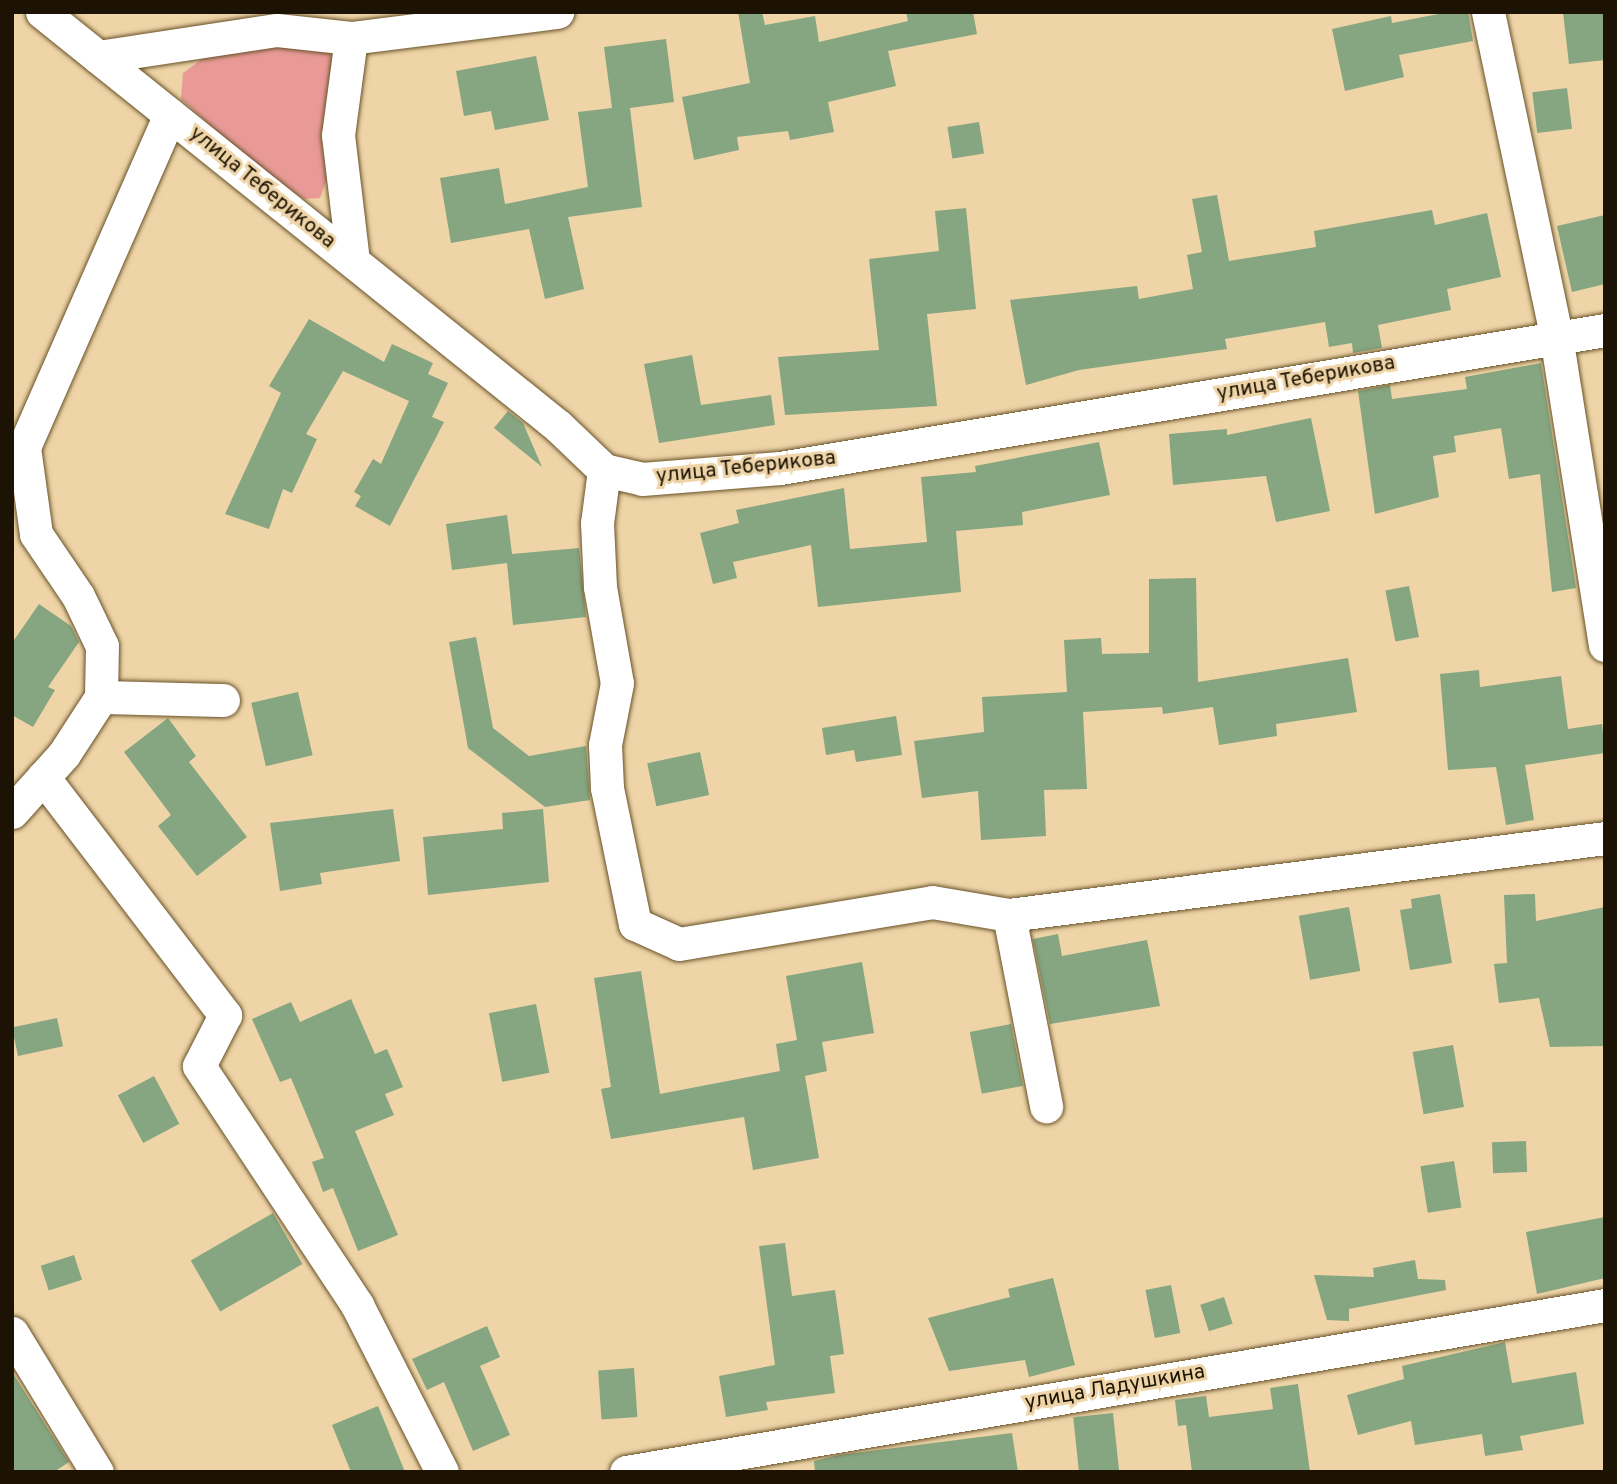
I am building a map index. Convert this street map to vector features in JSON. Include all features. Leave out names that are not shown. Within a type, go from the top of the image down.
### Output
[{"type":"street","name":"улица Теберикова","points":[[41,12],[354,261],[604,470],[642,480],[780,468],[1556,336],[1605,330]]},
{"type":"street","points":[[97,57],[277,30],[351,38],[557,12]]},
{"type":"street","points":[[1488,12],[1556,336],[1605,645]]},
{"type":"street","points":[[351,38],[338,135],[354,261]]},
{"type":"street","points":[[12,812],[43,777],[101,697],[102,646],[78,596],[36,534],[24,447],[170,115]]},
{"type":"street","points":[[604,470],[597,523],[600,587],[617,683],[605,744],[607,788],[635,924],[680,944],[932,902],[1009,915],[1605,838]]},
{"type":"street","points":[[101,697],[223,700]]},
{"type":"street","points":[[43,777],[225,1015],[199,1066],[357,1305],[442,1472]]},
{"type":"street","points":[[1009,915],[1046,1105]]},
{"type":"street","name":"улица Ладушкина","points":[[626,1472],[1605,1305]]},
{"type":"street","points":[[12,1333],[97,1472]]},
{"type":"shaded area","points":[[247,41],[327,45],[336,73],[330,171],[320,198],[304,199],[254,165],[181,99],[183,73],[209,54]]},
{"type":"building","points":[[738,12],[762,12],[765,25],[815,16],[819,42],[908,21],[906,12],[973,12],[977,34],[888,51],[896,86],[828,102],[834,132],[790,140],[788,131],[737,137],[739,150],[694,160],[682,97],[750,83]]},
{"type":"building","points":[[1449,12],[1468,12],[1473,41],[1399,55],[1404,77],[1345,91],[1332,29],[1391,16],[1392,23]]},
{"type":"building","points":[[1563,12],[1605,12],[1605,60],[1569,64]]},
{"type":"building","points":[[666,39],[674,102],[630,108],[642,207],[568,217],[584,289],[545,299],[529,229],[451,243],[440,178],[499,168],[505,204],[588,187],[578,112],[612,108],[604,47]]},
{"type":"building","points":[[536,56],[549,120],[495,130],[491,111],[464,116],[456,71]]},
{"type":"building","points":[[1567,88],[1572,129],[1537,133],[1532,92]]},
{"type":"building","points":[[979,122],[984,154],[952,159],[947,127]]},
{"type":"building","points":[[1217,195],[1229,261],[1316,247],[1314,231],[1432,210],[1435,225],[1487,213],[1501,277],[1447,289],[1451,310],[1378,325],[1382,348],[1353,353],[1352,343],[1329,347],[1325,322],[1225,339],[1227,349],[1079,370],[1026,385],[1010,300],[1137,286],[1139,299],[1193,289],[1187,255],[1202,252],[1192,199]]},
{"type":"building","points":[[966,208],[976,309],[927,314],[937,406],[785,415],[778,357],[879,350],[869,259],[939,251],[935,211]]},
{"type":"building","points":[[1605,215],[1605,284],[1572,292],[1557,226]]},
{"type":"building","points":[[309,319],[384,362],[392,344],[433,363],[428,374],[448,383],[432,417],[444,422],[390,526],[355,506],[361,496],[354,492],[373,459],[381,464],[409,401],[343,371],[306,434],[317,439],[292,493],[283,489],[269,529],[225,514],[281,393],[269,386]]},
{"type":"building","points":[[692,355],[701,405],[771,395],[775,425],[659,443],[644,364]]},
{"type":"building","points":[[1541,363],[1576,588],[1552,592],[1540,474],[1509,479],[1501,428],[1454,436],[1456,452],[1433,456],[1439,497],[1375,514],[1358,391],[1390,385],[1392,399],[1467,389],[1465,377]]},
{"type":"building","points":[[508,411],[523,423],[542,467],[494,428]]},
{"type":"building","points":[[1311,418],[1330,511],[1276,522],[1266,476],[1173,485],[1169,434],[1227,429],[1227,435]]},
{"type":"building","points":[[1099,442],[1110,495],[1022,512],[1023,525],[956,531],[961,592],[818,607],[811,545],[733,562],[737,578],[713,584],[700,533],[739,523],[736,510],[844,488],[850,549],[927,542],[921,477],[976,472],[975,466]]},
{"type":"building","points":[[507,515],[512,554],[579,548],[586,617],[513,625],[507,563],[452,570],[446,524]]},
{"type":"building","points":[[1196,578],[1198,682],[1348,658],[1357,712],[1276,724],[1277,736],[1219,745],[1213,707],[1163,714],[1162,707],[1083,712],[1087,789],[1044,790],[1046,836],[981,840],[978,791],[922,798],[914,741],[984,732],[982,697],[1067,692],[1064,640],[1101,638],[1102,654],[1149,653],[1149,579]]},
{"type":"building","points":[[1409,586],[1419,637],[1395,642],[1385,591]]},
{"type":"building","points":[[39,604],[71,626],[79,642],[48,687],[55,690],[33,727],[12,715],[12,643]]},
{"type":"building","points":[[476,637],[493,728],[529,756],[586,746],[590,800],[545,807],[468,748],[449,642]]},
{"type":"building","points":[[1479,670],[1480,687],[1561,676],[1568,729],[1602,724],[1605,753],[1525,765],[1534,820],[1506,825],[1496,767],[1448,770],[1440,674]]},
{"type":"building","points":[[298,692],[313,755],[266,766],[251,703]]},
{"type":"building","points":[[896,716],[902,755],[856,762],[854,750],[826,755],[822,728]]},
{"type":"building","points":[[168,718],[196,756],[189,762],[247,837],[197,876],[158,826],[171,815],[124,752]]},
{"type":"building","points":[[700,752],[709,795],[656,806],[647,763]]},
{"type":"building","points":[[393,809],[400,861],[320,873],[322,884],[280,891],[270,823]]},
{"type":"building","points":[[543,809],[549,882],[428,895],[423,837],[503,829],[502,813]]},
{"type":"building","points":[[1440,894],[1452,963],[1410,970],[1400,910],[1412,908],[1411,899]]},
{"type":"building","points":[[1535,894],[1536,921],[1605,907],[1605,1046],[1550,1047],[1539,998],[1499,1003],[1494,964],[1507,963],[1504,895]]},
{"type":"building","points":[[1349,907],[1360,971],[1310,980],[1299,916]]},
{"type":"building","points":[[1058,934],[1062,956],[1147,940],[1160,1006],[1050,1024],[1033,939]]},
{"type":"building","points":[[862,962],[874,1033],[822,1042],[827,1071],[805,1076],[819,1158],[753,1170],[744,1117],[611,1139],[601,1089],[611,1087],[594,978],[641,971],[660,1094],[780,1071],[776,1044],[797,1040],[786,976]]},
{"type":"building","points":[[351,999],[375,1054],[387,1049],[403,1087],[385,1094],[394,1115],[355,1131],[398,1235],[358,1251],[333,1188],[323,1192],[312,1162],[324,1158],[291,1078],[280,1082],[252,1019],[291,1002],[300,1022]]},
{"type":"building","points":[[536,1004],[549,1073],[502,1082],[489,1013]]},
{"type":"building","points":[[57,1018],[63,1046],[18,1056],[12,1028]]},
{"type":"building","points":[[1011,1024],[1023,1086],[982,1094],[970,1032]]},
{"type":"building","points":[[1453,1045],[1464,1107],[1424,1114],[1413,1052]]},
{"type":"building","points":[[154,1076],[179,1124],[143,1143],[118,1095]]},
{"type":"building","points":[[1526,1141],[1527,1172],[1493,1173],[1492,1142]]},
{"type":"building","points":[[1454,1161],[1461,1207],[1428,1213],[1420,1166]]},
{"type":"building","points":[[273,1213],[302,1264],[220,1312],[191,1260]]},
{"type":"building","points":[[1605,1217],[1605,1278],[1537,1294],[1526,1232]]},
{"type":"building","points":[[785,1243],[792,1296],[835,1290],[844,1354],[830,1356],[835,1393],[766,1402],[768,1410],[726,1417],[719,1376],[775,1365],[759,1246]]},
{"type":"building","points":[[74,1255],[82,1280],[49,1291],[41,1266]]},
{"type":"building","points":[[1415,1260],[1418,1279],[1445,1280],[1446,1290],[1349,1309],[1349,1321],[1327,1320],[1314,1275],[1374,1277],[1373,1268]]},
{"type":"building","points":[[1053,1278],[1075,1365],[1029,1377],[1025,1360],[949,1371],[928,1318],[1010,1297],[1008,1289]]},
{"type":"building","points":[[1171,1285],[1180,1333],[1155,1338],[1145,1290]]},
{"type":"building","points":[[1224,1297],[1233,1324],[1209,1331],[1200,1305]]},
{"type":"building","points":[[487,1326],[500,1357],[480,1366],[510,1435],[473,1451],[444,1382],[427,1390],[412,1359]]},
{"type":"building","points":[[1505,1342],[1512,1383],[1576,1372],[1584,1424],[1520,1436],[1523,1450],[1485,1456],[1482,1434],[1415,1445],[1411,1421],[1358,1435],[1347,1395],[1404,1379],[1402,1366]]},
{"type":"building","points":[[634,1368],[637,1417],[602,1419],[598,1371]]},
{"type":"building","points":[[12,1372],[69,1462],[54,1472],[12,1472]]},
{"type":"building","points":[[1298,1384],[1310,1472],[1192,1472],[1186,1425],[1178,1426],[1175,1400],[1206,1396],[1209,1417],[1273,1409],[1270,1388]]},
{"type":"building","points":[[378,1406],[405,1472],[351,1472],[332,1425]]},
{"type":"building","points":[[1113,1413],[1119,1472],[1079,1472],[1073,1417]]},
{"type":"building","points":[[1012,1433],[1018,1472],[815,1472],[814,1461],[839,1455]]}]
